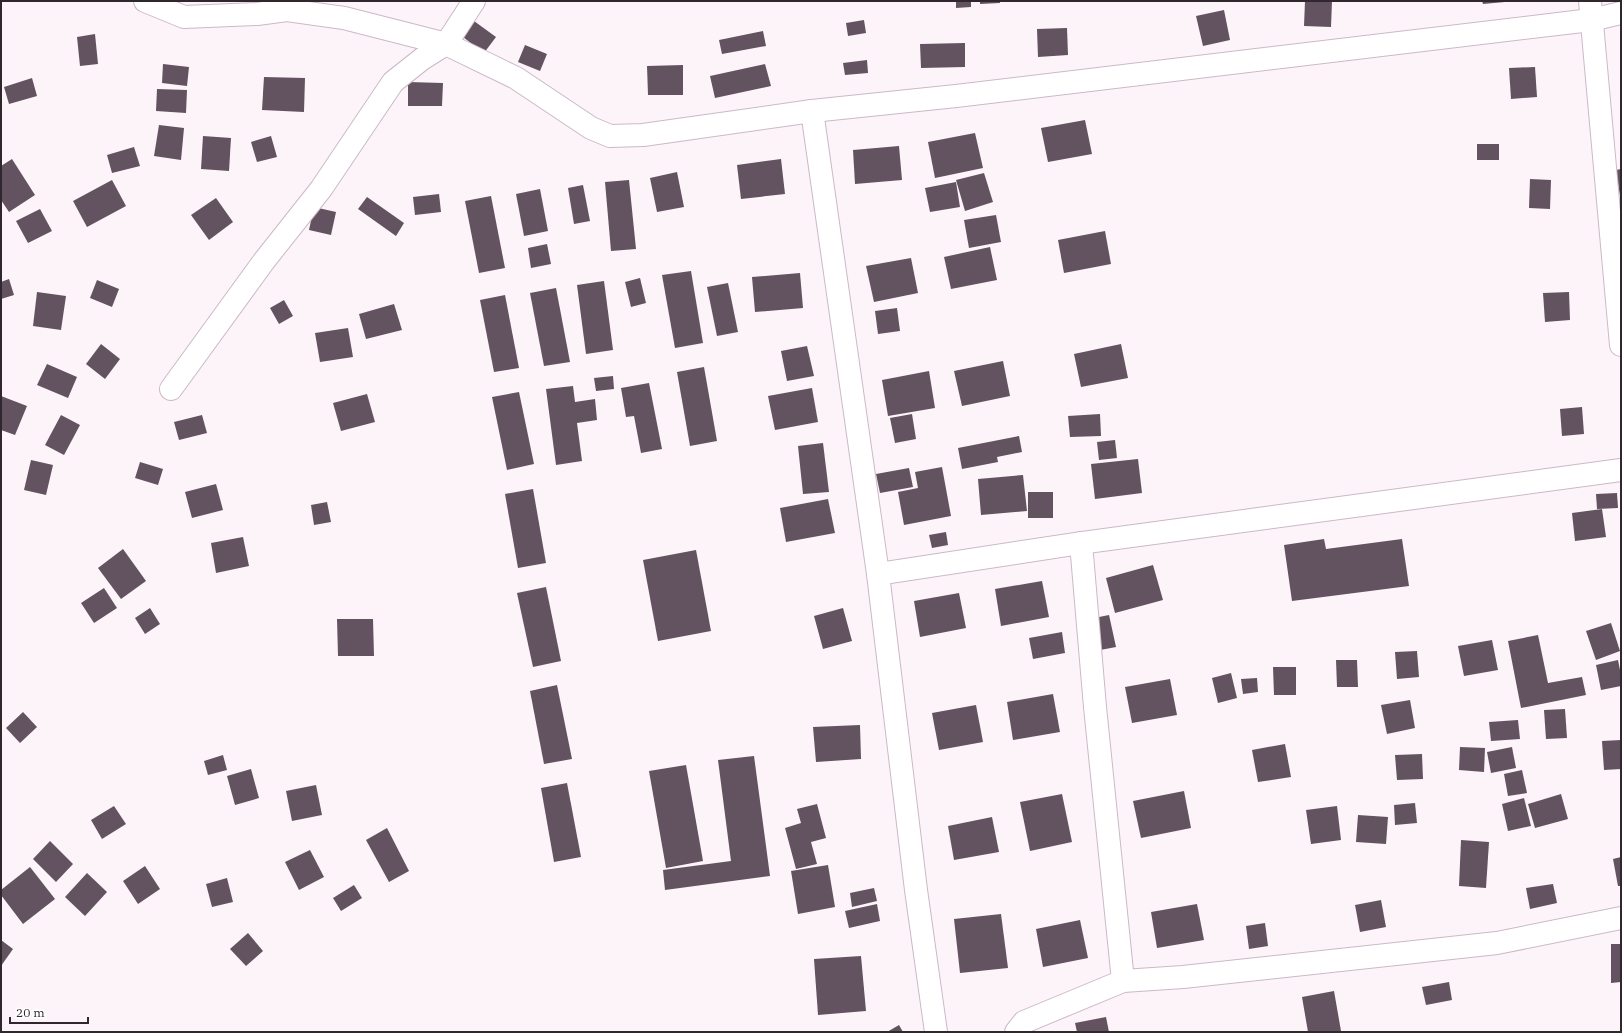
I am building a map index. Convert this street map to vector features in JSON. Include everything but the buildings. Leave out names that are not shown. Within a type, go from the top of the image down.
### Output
[{"type":"street","points":[[145,1],[184,17],[256,8],[287,10],[344,18],[446,44],[516,78],[591,128],[610,136],[643,136],[812,111],[956,96],[1590,10],[1621,13]]},
{"type":"street","points":[[172,389],[264,261],[321,189],[393,82],[422,59],[446,44],[474,1]]},
{"type":"street","points":[[1590,10],[1621,345]]},
{"type":"street","points":[[812,111],[878,574],[916,890],[936,1032]]},
{"type":"street","points":[[878,574],[1081,543],[1621,470]]},
{"type":"street","points":[[1081,543],[1095,707],[1123,981]]},
{"type":"street","points":[[1016,1032],[1024,1022],[1123,981],[1183,977],[1497,942],[1621,918]]}]
